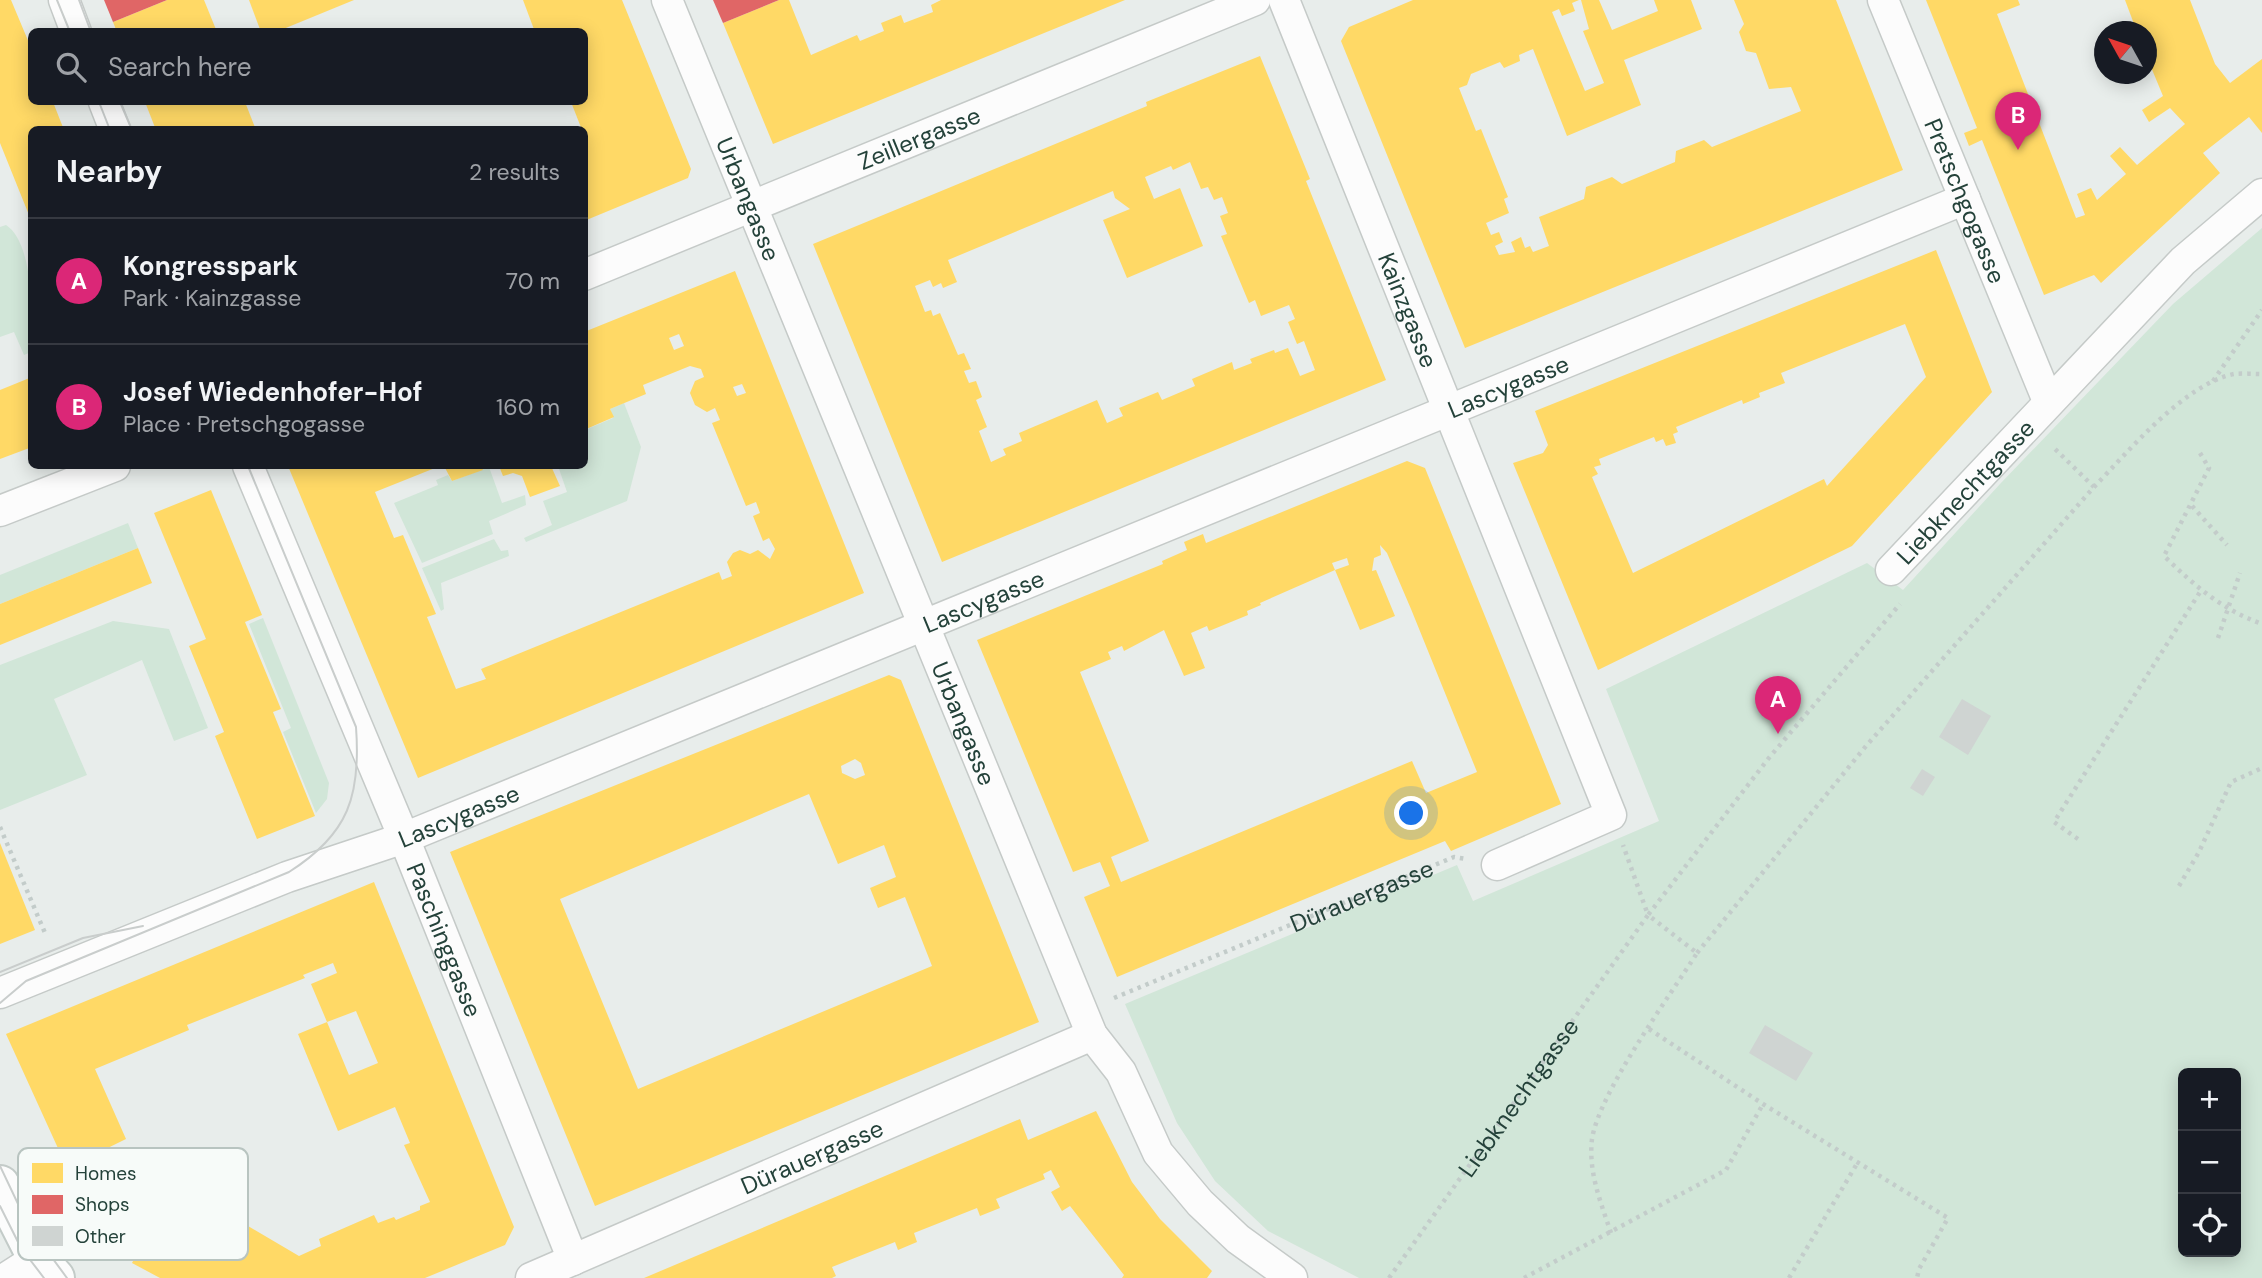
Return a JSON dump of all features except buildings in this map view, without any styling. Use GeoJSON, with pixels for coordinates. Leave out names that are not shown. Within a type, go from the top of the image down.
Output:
{"type":"FeatureCollection","features":[{"type":"Feature","properties":{"kind":"main road"},"geometry":{"type":"LineString","coordinates":[[0,1185],[18,1232]]}},
{"type":"Feature","properties":{"kind":"street"},"geometry":{"type":"LineString","coordinates":[[64,0],[74,28]]}},
{"type":"Feature","properties":{"kind":"street","name":"Urbangasse"},"geometry":{"type":"LineString","coordinates":[[667,0],[750,208],[1092,1035],[1121,1072],[1158,1153],[1200,1203],[1238,1239],[1293,1278]]}},
{"type":"Feature","properties":{"kind":"street","name":"Zeillergasse"},"geometry":{"type":"LineString","coordinates":[[588,273],[1255,0]]}},
{"type":"Feature","properties":{"kind":"street","name":"Kainzgasse"},"geometry":{"type":"LineString","coordinates":[[1284,0],[1611,815]]}},
{"type":"Feature","properties":{"kind":"street","name":"Pretschgogasse"},"geometry":{"type":"LineString","coordinates":[[1883,0],[2048,401]]}},
{"type":"Feature","properties":{"kind":"street"},"geometry":{"type":"LineString","coordinates":[[105,105],[113,126]]}},
{"type":"Feature","properties":{"kind":"street","name":"Liebknechtgasse"},"geometry":{"type":"LineString","coordinates":[[1891,570],[2183,261],[2262,194]]}},
{"type":"Feature","properties":{"kind":"street","name":"Lascygasse"},"geometry":{"type":"LineString","coordinates":[[0,993],[287,877],[404,838],[1965,199]]}},
{"type":"Feature","properties":{"kind":"street"},"geometry":{"type":"LineString","coordinates":[[0,511],[106,469]]}},
{"type":"Feature","properties":{"kind":"street","name":"Paschinggasse"},"geometry":{"type":"LineString","coordinates":[[249,469],[404,838],[573,1260]]}},
{"type":"Feature","properties":{"kind":"street"},"geometry":{"type":"LineString","coordinates":[[1497,865],[1611,815]]}},
{"type":"Feature","properties":{"kind":"street","name":"Dürauergasse"},"geometry":{"type":"LineString","coordinates":[[531,1278],[1092,1035]]}},
{"type":"Feature","properties":{"kind":"path"},"geometry":{"type":"LineString","coordinates":[[2213,382],[2262,310]]}},
{"type":"Feature","properties":{"kind":"path"},"geometry":{"type":"LineString","coordinates":[[1611,1233],[1595,1186],[1592,1140],[1612,1090],[1697,953],[1866,746],[2094,487],[2159,422],[2213,382],[2235,374],[2262,374]]}},
{"type":"Feature","properties":{"kind":"path"},"geometry":{"type":"LineString","coordinates":[[2048,401],[2049,442],[2094,487]]}},
{"type":"Feature","properties":{"kind":"path"},"geometry":{"type":"LineString","coordinates":[[2200,453],[2209,468],[2165,556],[2200,592],[2228,610],[2262,624]]}},
{"type":"Feature","properties":{"kind":"path"},"geometry":{"type":"LineString","coordinates":[[2192,506],[2227,545]]}},
{"type":"Feature","properties":{"kind":"path","name":"Liebknechtgasse"},"geometry":{"type":"LineString","coordinates":[[1389,1278],[1648,915],[1768,759],[1905,599],[1891,570]]}},
{"type":"Feature","properties":{"kind":"path"},"geometry":{"type":"LineString","coordinates":[[2218,638],[2240,573]]}},
{"type":"Feature","properties":{"kind":"path"},"geometry":{"type":"LineString","coordinates":[[2078,839],[2054,822],[2200,592]]}},
{"type":"Feature","properties":{"kind":"path"},"geometry":{"type":"LineString","coordinates":[[2179,886],[2199,852],[2231,782],[2262,768]]}},
{"type":"Feature","properties":{"kind":"path"},"geometry":{"type":"LineString","coordinates":[[1611,815],[1648,915],[1697,953]]}},
{"type":"Feature","properties":{"kind":"path"},"geometry":{"type":"LineString","coordinates":[[0,827],[45,933]]}},
{"type":"Feature","properties":{"kind":"path","name":"Dürauergasse"},"geometry":{"type":"LineString","coordinates":[[1114,998],[1454,857],[1497,865]]}},
{"type":"Feature","properties":{"kind":"path"},"geometry":{"type":"LineString","coordinates":[[1649,1029],[1763,1104],[1948,1218],[1919,1269],[1917,1278]]}},
{"type":"Feature","properties":{"kind":"path"},"geometry":{"type":"LineString","coordinates":[[1524,1278],[1726,1170],[1763,1104]]}},
{"type":"Feature","properties":{"kind":"path"},"geometry":{"type":"LineString","coordinates":[[1789,1278],[1858,1162]]}},
{"type":"Feature","properties":{"kind":"green space"},"geometry":{"type":"Polygon","coordinates":[[[6,225],[15,235],[27,265],[28,353],[24,355],[14,332],[0,337],[0,227],[6,225]]]}},
{"type":"Feature","properties":{"kind":"green space"},"geometry":{"type":"Polygon","coordinates":[[[2262,228],[2262,1278],[1359,1278],[1268,1231],[1215,1181],[1177,1123],[1125,1004],[1457,865],[1473,901],[1659,821],[1606,689],[1867,563],[1903,590],[2000,484],[2173,304],[2262,228]]]}},
{"type":"Feature","properties":{"kind":"green space"},"geometry":{"type":"Polygon","coordinates":[[[624,403],[641,447],[627,501],[526,542],[524,538],[552,525],[543,501],[567,492],[559,469],[588,469],[588,429],[613,418],[610,409],[624,403]]]}},
{"type":"Feature","properties":{"kind":"green space"},"geometry":{"type":"Polygon","coordinates":[[[490,469],[502,503],[525,495],[526,505],[489,521],[493,534],[422,563],[394,503],[438,485],[436,480],[448,475],[452,481],[490,469]]]}},
{"type":"Feature","properties":{"kind":"green space"},"geometry":{"type":"Polygon","coordinates":[[[128,523],[138,548],[0,604],[0,575],[128,523]]]}},
{"type":"Feature","properties":{"kind":"green space"},"geometry":{"type":"Polygon","coordinates":[[[494,539],[501,551],[508,550],[509,556],[441,583],[444,609],[441,611],[422,568],[494,539]]]}},
{"type":"Feature","properties":{"kind":"green space"},"geometry":{"type":"Polygon","coordinates":[[[263,618],[329,783],[327,799],[316,813],[283,732],[291,728],[249,624],[263,618]]]}},
{"type":"Feature","properties":{"kind":"green space"},"geometry":{"type":"Polygon","coordinates":[[[113,621],[169,629],[208,728],[174,741],[142,660],[54,699],[87,775],[0,810],[0,665],[113,621]]]}},
{"type":"Feature","properties":{"kind":"tram line"},"geometry":{"type":"LineString","coordinates":[[57,0],[68,28]]}},
{"type":"Feature","properties":{"kind":"tram line"},"geometry":{"type":"LineString","coordinates":[[79,0],[90,28]]}},
{"type":"Feature","properties":{"kind":"tram line"},"geometry":{"type":"LineString","coordinates":[[100,105],[108,126]]}},
{"type":"Feature","properties":{"kind":"tram line"},"geometry":{"type":"LineString","coordinates":[[121,105],[130,126]]}},
{"type":"Feature","properties":{"kind":"tram line"},"geometry":{"type":"LineString","coordinates":[[0,1003],[26,981],[289,872],[325,843],[347,811],[356,773],[356,727],[249,469]]}},
{"type":"Feature","properties":{"kind":"tram line"},"geometry":{"type":"LineString","coordinates":[[0,972],[83,938],[143,926]]}},
{"type":"Feature","properties":{"kind":"tram line"},"geometry":{"type":"LineString","coordinates":[[0,1166],[18,1204]]}},
{"type":"Feature","properties":{"kind":"tram line"},"geometry":{"type":"LineString","coordinates":[[0,1206],[18,1242]]}},
{"type":"Feature","properties":{"kind":"tram line"},"geometry":{"type":"LineString","coordinates":[[30,1260],[44,1278]]}},
{"type":"Feature","properties":{"kind":"tram line"},"geometry":{"type":"LineString","coordinates":[[54,1260],[67,1278]]}},
{"type":"Feature","properties":{"kind":"place","name":"Josef Wiedenhofer-Hof"},"geometry":{"type":"Point","coordinates":[2018,150]}},
{"type":"Feature","properties":{"kind":"place","name":"Kongresspark"},"geometry":{"type":"Point","coordinates":[1778,734]}}]}
